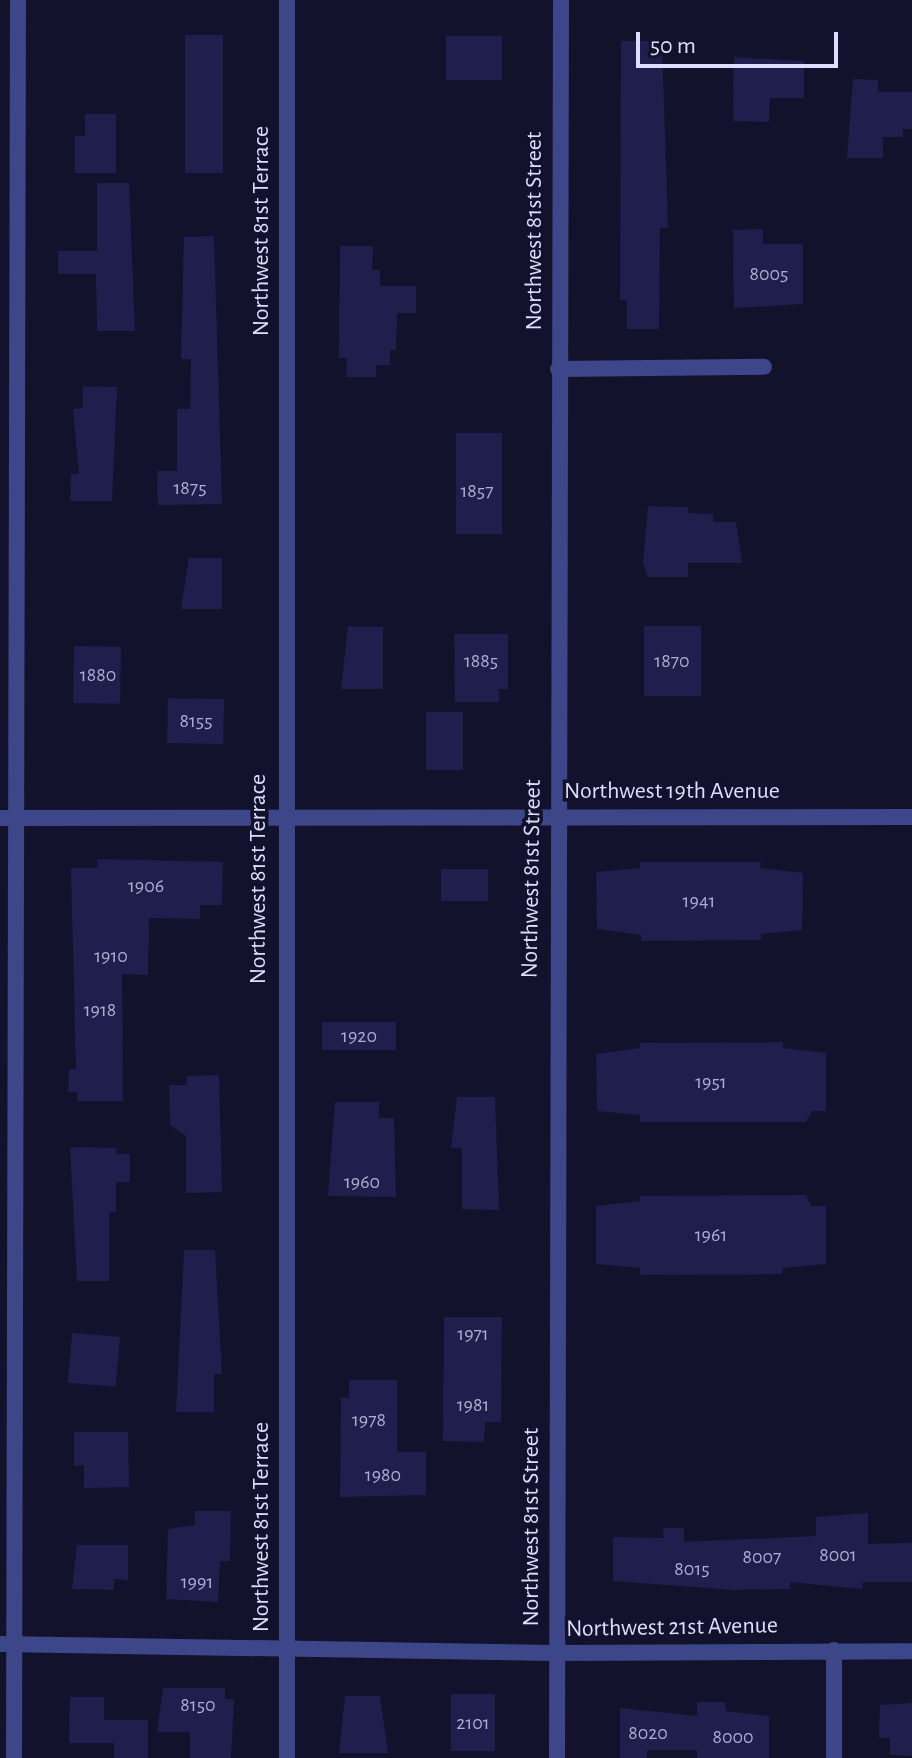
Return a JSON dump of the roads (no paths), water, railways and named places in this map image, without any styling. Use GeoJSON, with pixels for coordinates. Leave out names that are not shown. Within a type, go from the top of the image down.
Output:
{"type":"FeatureCollection","features":[{"type":"Feature","properties":{"kind":"street"},"geometry":{"type":"LineString","coordinates":[[14,1758],[7,1644],[7,818],[18,0]]}},
{"type":"Feature","properties":{"kind":"street","name":"Northwest 81st Terrace"},"geometry":{"type":"LineString","coordinates":[[287,0],[283,816],[287,1758]]}},
{"type":"Feature","properties":{"kind":"street","name":"Northwest 81st Street"},"geometry":{"type":"LineString","coordinates":[[557,1758],[561,0]]}},
{"type":"Feature","properties":{"kind":"street"},"geometry":{"type":"LineString","coordinates":[[558,369],[764,367]]}},
{"type":"Feature","properties":{"kind":"street","name":"Northwest 19th Avenue"},"geometry":{"type":"LineString","coordinates":[[7,818],[912,817]]}},
{"type":"Feature","properties":{"kind":"street","name":"Northwest 21st Avenue"},"geometry":{"type":"LineString","coordinates":[[7,1644],[287,1646],[556,1653],[912,1651]]}},
{"type":"Feature","properties":{"kind":"street"},"geometry":{"type":"LineString","coordinates":[[834,1650],[834,1758]]}}]}
